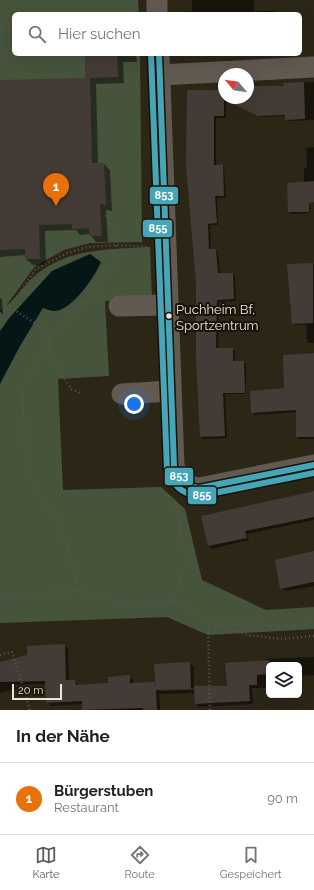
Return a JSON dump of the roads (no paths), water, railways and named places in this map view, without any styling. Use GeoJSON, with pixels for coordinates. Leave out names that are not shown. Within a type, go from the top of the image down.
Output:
{"type":"FeatureCollection","features":[{"type":"Feature","properties":{"kind":"street"},"geometry":{"type":"LineString","coordinates":[[157,0],[158,12]]}},
{"type":"Feature","properties":{"kind":"street"},"geometry":{"type":"LineString","coordinates":[[159,56],[170,391],[174,466],[183,483],[190,488],[199,488],[314,465]]}},
{"type":"Feature","properties":{"kind":"street"},"geometry":{"type":"LineString","coordinates":[[160,75],[314,67]]}},
{"type":"Feature","properties":{"kind":"street"},"geometry":{"type":"LineString","coordinates":[[119,306],[168,305]]}},
{"type":"Feature","properties":{"kind":"street"},"geometry":{"type":"LineString","coordinates":[[122,394],[170,391]]}},
{"type":"Feature","properties":{"kind":"place","name":"Bürgerstuben"},"geometry":{"type":"Point","coordinates":[56,206]}},
{"type":"Feature","properties":{"kind":"place","name":"Puchheim Bf, Sportzentrum"},"geometry":{"type":"Point","coordinates":[169,316]}}]}
